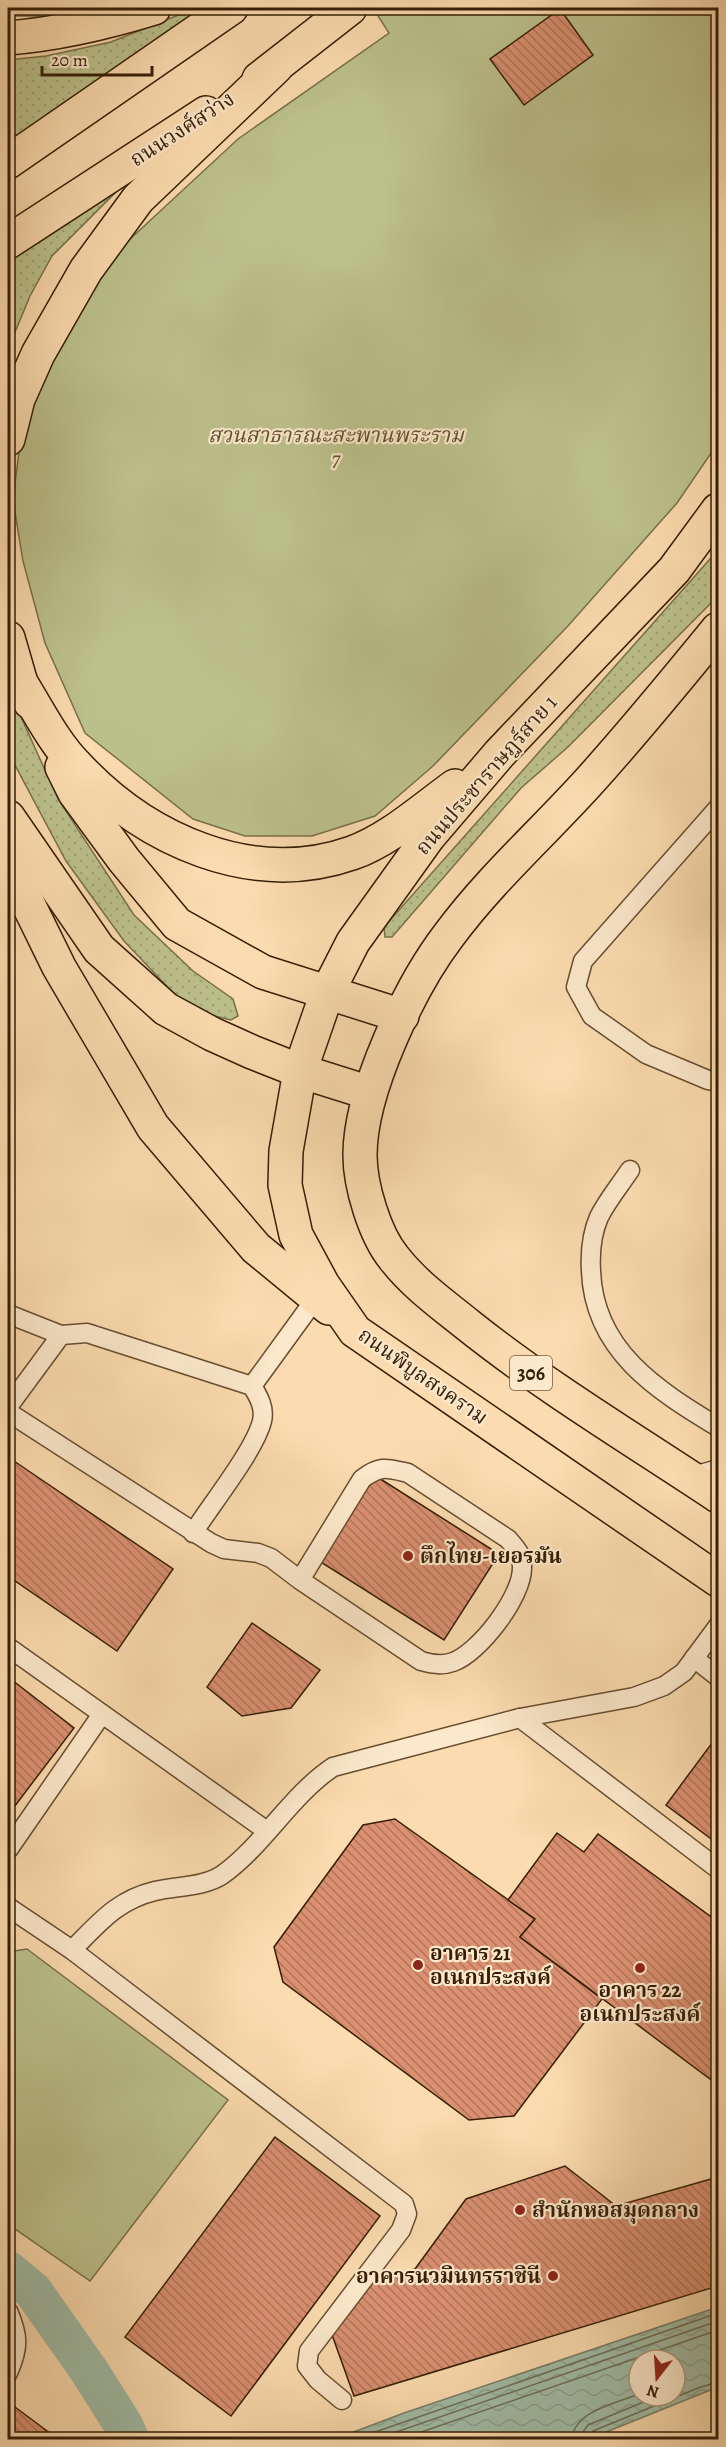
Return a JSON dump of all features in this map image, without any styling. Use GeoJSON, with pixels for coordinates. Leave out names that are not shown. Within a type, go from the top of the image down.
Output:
{"type":"FeatureCollection","features":[{"type":"Feature","properties":{"kind":"main road"},"geometry":{"type":"LineString","coordinates":[[8,38],[90,27],[154,8]]}},
{"type":"Feature","properties":{"kind":"main road"},"geometry":{"type":"LineString","coordinates":[[8,162],[231,8]]}},
{"type":"Feature","properties":{"kind":"main road","name":"ถนนวงศ์สว่าง"},"geometry":{"type":"LineString","coordinates":[[8,242],[276,68],[350,8]]}},
{"type":"Feature","properties":{"kind":"main road"},"geometry":{"type":"LineString","coordinates":[[8,439],[18,399],[38,354],[99,252],[138,199],[276,68]]}},
{"type":"Feature","properties":{"kind":"main road","name":"ถนนประชาราษฎร์สาย 1"},"geometry":{"type":"LineString","coordinates":[[300,1071],[327,993],[353,942],[429,836],[500,753],[674,570],[718,510]]}},
{"type":"Feature","properties":{"kind":"main road"},"geometry":{"type":"LineString","coordinates":[[8,817],[99,949],[166,1009],[212,1034],[300,1071],[370,1093],[402,1016],[447,938],[492,882],[593,777],[718,629]]}},
{"type":"Feature","properties":{"kind":"main road"},"geometry":{"type":"LineString","coordinates":[[8,638],[21,683],[75,793],[124,860],[177,924],[263,972],[402,1016]]}},
{"type":"Feature","properties":{"kind":"main road"},"geometry":{"type":"LineString","coordinates":[[21,683],[75,765],[103,792],[138,818],[186,845],[219,856],[262,865],[310,864],[353,852],[399,827],[500,753]]}},
{"type":"Feature","properties":{"kind":"main road"},"geometry":{"type":"LineString","coordinates":[[8,863],[59,967],[153,1127],[256,1248],[355,1331]]}},
{"type":"Feature","properties":{"kind":"main road","name":"ถนนพิบูลสงคราม"},"geometry":{"type":"LineString","coordinates":[[300,1071],[286,1151],[285,1185],[296,1235],[323,1285],[355,1331],[718,1580]]}},
{"type":"Feature","properties":{"kind":"main road","name":"306"},"geometry":{"type":"LineString","coordinates":[[370,1093],[360,1155],[372,1219],[393,1257],[423,1289],[511,1359],[704,1473],[718,1496]]}},
{"type":"Feature","properties":{"kind":"lane"},"geometry":{"type":"LineString","coordinates":[[718,808],[583,962],[576,987],[592,1016],[646,1054],[718,1082]]}},
{"type":"Feature","properties":{"kind":"lane"},"geometry":{"type":"LineString","coordinates":[[630,1170],[599,1218],[590,1254],[592,1289],[604,1326],[620,1354],[668,1397],[718,1428]]}},
{"type":"Feature","properties":{"kind":"lane"},"geometry":{"type":"LineString","coordinates":[[252,1386],[316,1298]]}},
{"type":"Feature","properties":{"kind":"lane"},"geometry":{"type":"LineString","coordinates":[[8,1314],[61,1335],[87,1333],[252,1386],[261,1401],[262,1420],[250,1446],[193,1533]]}},
{"type":"Feature","properties":{"kind":"lane"},"geometry":{"type":"LineString","coordinates":[[8,1407],[61,1335]]}},
{"type":"Feature","properties":{"kind":"lane"},"geometry":{"type":"LineString","coordinates":[[8,1412],[193,1533],[224,1549],[258,1553],[272,1558],[300,1580],[421,1661],[437,1665],[453,1663],[476,1649],[502,1615],[518,1586],[522,1568],[519,1551],[508,1539],[408,1473],[389,1468],[374,1470],[362,1479],[300,1580]]}},
{"type":"Feature","properties":{"kind":"lane"},"geometry":{"type":"LineString","coordinates":[[72,1950],[119,1904],[153,1891],[219,1876],[243,1857],[316,1778],[333,1767],[520,1718],[634,1697],[664,1686],[684,1672],[718,1626]]}},
{"type":"Feature","properties":{"kind":"lane"},"geometry":{"type":"LineString","coordinates":[[8,1647],[267,1831]]}},
{"type":"Feature","properties":{"kind":"lane"},"geometry":{"type":"LineString","coordinates":[[694,1658],[718,1677]]}},
{"type":"Feature","properties":{"kind":"lane"},"geometry":{"type":"LineString","coordinates":[[8,1850],[102,1714]]}},
{"type":"Feature","properties":{"kind":"lane"},"geometry":{"type":"LineString","coordinates":[[520,1718],[718,1869]]}},
{"type":"Feature","properties":{"kind":"lane"},"geometry":{"type":"LineString","coordinates":[[8,1907],[72,1950],[404,2204],[407,2214],[401,2230],[309,2351],[307,2366],[318,2380],[342,2400]]}},
{"type":"Feature","properties":{"kind":"lane"},"geometry":{"type":"LineString","coordinates":[[8,2311],[16,2330],[16,2354],[8,2373]]}},
{"type":"Feature","properties":{"kind":"green space"},"geometry":{"type":"Polygon","coordinates":[[[8,8],[70,8],[38,16],[8,16],[8,8]]]}},
{"type":"Feature","properties":{"kind":"green space"},"geometry":{"type":"Polygon","coordinates":[[[201,8],[107,80],[8,145],[8,60],[46,56],[111,42],[201,8]]]}},
{"type":"Feature","properties":{"kind":"green space","name":"สวนสาธารณะสะพานพระราม 7"},"geometry":{"type":"Polygon","coordinates":[[[373,8],[718,8],[718,443],[677,503],[567,627],[433,766],[375,816],[312,836],[245,836],[193,819],[85,733],[45,643],[23,561],[13,500],[22,427],[58,342],[114,254],[238,139],[389,33],[373,8]]]}},
{"type":"Feature","properties":{"kind":"green space"},"geometry":{"type":"Polygon","coordinates":[[[146,162],[52,256],[30,296],[8,349],[8,255],[146,162]]]}},
{"type":"Feature","properties":{"kind":"green space"},"geometry":{"type":"Polygon","coordinates":[[[718,550],[718,596],[568,747],[521,788],[392,937],[385,937],[384,927],[718,550]]]}},
{"type":"Feature","properties":{"kind":"green space"},"geometry":{"type":"Polygon","coordinates":[[[8,688],[58,799],[134,915],[193,971],[233,999],[238,1016],[231,1020],[207,1014],[178,998],[124,941],[66,861],[8,752],[8,688]]]}},
{"type":"Feature","properties":{"kind":"green space"},"geometry":{"type":"Polygon","coordinates":[[[27,1949],[228,2100],[90,2281],[8,2224],[8,1952],[27,1949]]]}},
{"type":"Feature","properties":{"kind":"water"},"geometry":{"type":"Polygon","coordinates":[[[718,2307],[718,2387],[687,2399],[687,2348],[627,2348],[627,2408],[666,2408],[589,2439],[335,2439],[404,2413],[718,2307]]]}},
{"type":"Feature","properties":{"kind":"building"},"geometry":{"type":"Polygon","coordinates":[[[560,9],[593,55],[524,105],[490,59],[560,9]]]}},
{"type":"Feature","properties":{"kind":"building"},"geometry":{"type":"Polygon","coordinates":[[[11,1459],[173,1569],[117,1651],[8,1576],[8,1464],[11,1459]]]}},
{"type":"Feature","properties":{"kind":"building","name":"ตึกไทย-เยอรมัน"},"geometry":{"type":"Polygon","coordinates":[[[371,1473],[499,1554],[444,1640],[316,1559],[371,1473]]]}},
{"type":"Feature","properties":{"kind":"building"},"geometry":{"type":"Polygon","coordinates":[[[252,1623],[320,1670],[291,1708],[242,1716],[207,1687],[252,1623]]]}},
{"type":"Feature","properties":{"kind":"building"},"geometry":{"type":"Polygon","coordinates":[[[8,1677],[74,1728],[8,1815],[8,1677]]]}},
{"type":"Feature","properties":{"kind":"building"},"geometry":{"type":"Polygon","coordinates":[[[718,1735],[718,1844],[666,1805],[718,1735]]]}},
{"type":"Feature","properties":{"kind":"building","name":"อาคาร 21 อเนกประสงค์"},"geometry":{"type":"Polygon","coordinates":[[[395,1819],[535,1919],[520,1937],[602,1999],[514,2116],[469,2120],[283,1982],[274,1947],[363,1825],[395,1819]]]}},
{"type":"Feature","properties":{"kind":"building","name":"อาคาร 22 อเนกประสงค์"},"geometry":{"type":"Polygon","coordinates":[[[557,1833],[584,1852],[598,1834],[718,1922],[718,2085],[520,1937],[535,1919],[508,1900],[557,1833]]]}},
{"type":"Feature","properties":{"kind":"building"},"geometry":{"type":"Polygon","coordinates":[[[275,2137],[380,2216],[231,2416],[125,2337],[275,2137]]]}},
{"type":"Feature","properties":{"kind":"building","name":"อาคารนวมินทรราชินี"},"geometry":{"type":"Polygon","coordinates":[[[565,2166],[616,2206],[718,2177],[718,2286],[354,2396],[331,2332],[361,2284],[415,2269],[466,2199],[565,2166]]]}},
{"type":"Feature","properties":{"kind":"building"},"geometry":{"type":"Polygon","coordinates":[[[15,2407],[59,2440],[8,2440],[8,2417],[15,2407]]]}},
{"type":"Feature","properties":{"kind":"waterway"},"geometry":{"type":"LineString","coordinates":[[8,2270],[33,2291],[90,2372],[124,2426],[130,2440]]}},
{"type":"Feature","properties":{"kind":"place","name":"ตึกไทย-เยอรมัน"},"geometry":{"type":"Point","coordinates":[408,1556]}},
{"type":"Feature","properties":{"kind":"place","name":"อาคาร 21 อเนกประสงค์"},"geometry":{"type":"Point","coordinates":[418,1965]}},
{"type":"Feature","properties":{"kind":"place","name":"อาคาร 22 อเนกประสงค์"},"geometry":{"type":"Point","coordinates":[640,1968]}},
{"type":"Feature","properties":{"kind":"place","name":"สำนักหอสมุดกลาง"},"geometry":{"type":"Point","coordinates":[520,2210]}},
{"type":"Feature","properties":{"kind":"place","name":"อาคารนวมินทรราชินี"},"geometry":{"type":"Point","coordinates":[553,2276]}}]}
